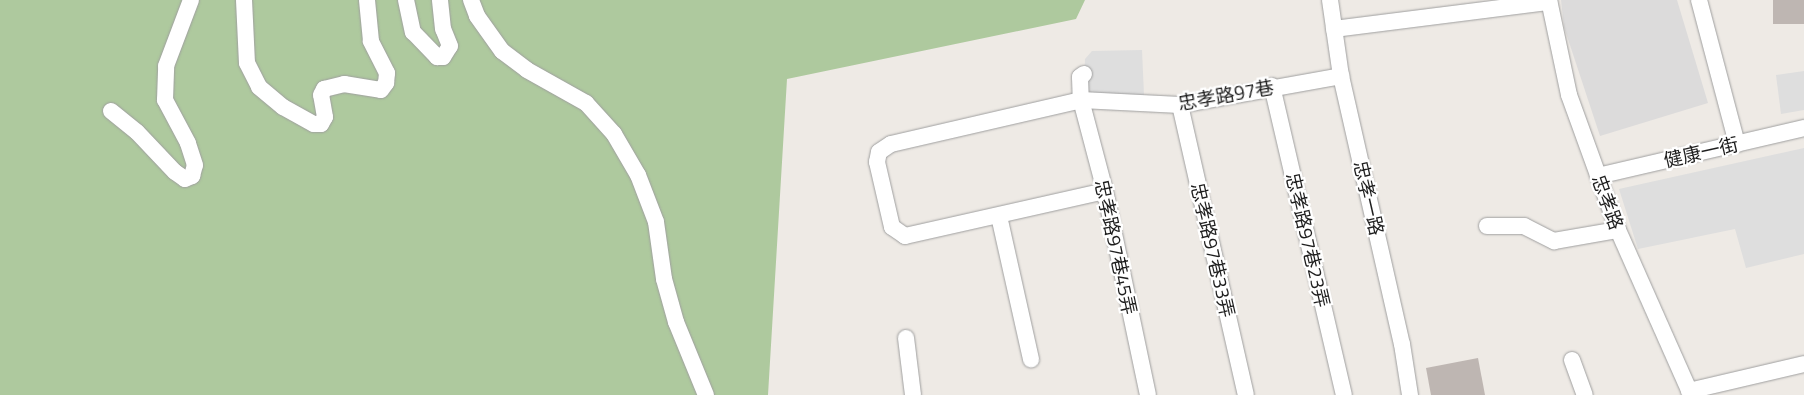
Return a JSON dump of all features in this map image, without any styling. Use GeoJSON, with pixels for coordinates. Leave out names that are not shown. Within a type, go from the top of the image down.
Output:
{"type":"FeatureCollection","features":[{"type":"Feature","properties":{"kind":"street"},"geometry":{"type":"LineString","coordinates":[[111,111],[137,132],[175,172],[185,179],[192,176],[195,165],[188,143],[165,100],[166,66],[191,0]]}},
{"type":"Feature","properties":{"kind":"street"},"geometry":{"type":"LineString","coordinates":[[244,0],[247,63],[259,87],[283,107],[314,124],[321,124],[325,117],[320,95],[324,89],[344,84],[381,90],[386,83],[387,73],[376,57],[371,41],[367,0]]}},
{"type":"Feature","properties":{"kind":"street"},"geometry":{"type":"LineString","coordinates":[[406,0],[413,32],[432,53],[443,57],[450,46],[443,29],[440,0]]}},
{"type":"Feature","properties":{"kind":"street"},"geometry":{"type":"LineString","coordinates":[[471,0],[477,16],[502,51],[527,70],[586,104],[614,134],[638,175],[656,222],[664,279],[673,313],[706,395]]}},
{"type":"Feature","properties":{"kind":"street","name":"忠孝一路"},"geometry":{"type":"LineString","coordinates":[[1330,0],[1341,76],[1402,344],[1410,395]]}},
{"type":"Feature","properties":{"kind":"street"},"geometry":{"type":"LineString","coordinates":[[1698,0],[1738,144]]}},
{"type":"Feature","properties":{"kind":"street"},"geometry":{"type":"LineString","coordinates":[[1334,30],[1549,1]]}},
{"type":"Feature","properties":{"kind":"street","name":"忠孝路"},"geometry":{"type":"LineString","coordinates":[[1549,1],[1569,95],[1598,176],[1618,230],[1690,393]]}},
{"type":"Feature","properties":{"kind":"street","name":"忠孝路97巷45弄"},"geometry":{"type":"LineString","coordinates":[[1084,74],[1080,77],[1081,100],[1105,191],[1148,395]]}},
{"type":"Feature","properties":{"kind":"street","name":"忠孝路97巷"},"geometry":{"type":"LineString","coordinates":[[999,216],[905,236],[892,227],[877,162],[879,152],[891,144],[1081,100],[1180,105],[1272,86],[1341,76]]}},
{"type":"Feature","properties":{"kind":"street","name":"忠孝路97巷23弄"},"geometry":{"type":"LineString","coordinates":[[1272,86],[1344,395]]}},
{"type":"Feature","properties":{"kind":"street","name":"忠孝路97巷33弄"},"geometry":{"type":"LineString","coordinates":[[1180,105],[1246,395]]}},
{"type":"Feature","properties":{"kind":"street","name":"健康一街"},"geometry":{"type":"LineString","coordinates":[[1598,176],[1804,128]]}},
{"type":"Feature","properties":{"kind":"street"},"geometry":{"type":"LineString","coordinates":[[1031,359],[999,216],[1105,191]]}},
{"type":"Feature","properties":{"kind":"street"},"geometry":{"type":"LineString","coordinates":[[1487,226],[1524,226],[1554,241],[1618,230]]}},
{"type":"Feature","properties":{"kind":"street"},"geometry":{"type":"LineString","coordinates":[[906,338],[913,395]]}},
{"type":"Feature","properties":{"kind":"street"},"geometry":{"type":"LineString","coordinates":[[1572,360],[1585,395]]}},
{"type":"Feature","properties":{"kind":"street"},"geometry":{"type":"LineString","coordinates":[[1690,393],[1804,364]]}},
{"type":"Feature","properties":{"kind":"shaded area"},"geometry":{"type":"Polygon","coordinates":[[[1561,0],[1677,0],[1708,103],[1600,136],[1564,27],[1561,0]]]}},
{"type":"Feature","properties":{"kind":"shaded area"},"geometry":{"type":"Polygon","coordinates":[[[1142,50],[1144,95],[1102,96],[1091,93],[1084,86],[1085,59],[1092,51],[1142,50]]]}},
{"type":"Feature","properties":{"kind":"shaded area"},"geometry":{"type":"Polygon","coordinates":[[[1804,71],[1804,110],[1781,114],[1776,75],[1804,71]]]}},
{"type":"Feature","properties":{"kind":"shaded area"},"geometry":{"type":"Polygon","coordinates":[[[1804,148],[1804,254],[1746,268],[1735,229],[1638,249],[1619,189],[1804,148]]]}},
{"type":"Feature","properties":{"kind":"green space"},"geometry":{"type":"Polygon","coordinates":[[[0,0],[1085,0],[1076,19],[787,79],[768,395],[0,395],[0,0]]]}},
{"type":"Feature","properties":{"kind":"building"},"geometry":{"type":"Polygon","coordinates":[[[1773,0],[1804,0],[1804,24],[1773,24],[1773,0]]]}},
{"type":"Feature","properties":{"kind":"building"},"geometry":{"type":"Polygon","coordinates":[[[1478,358],[1485,395],[1431,395],[1426,368],[1478,358]]]}}]}
